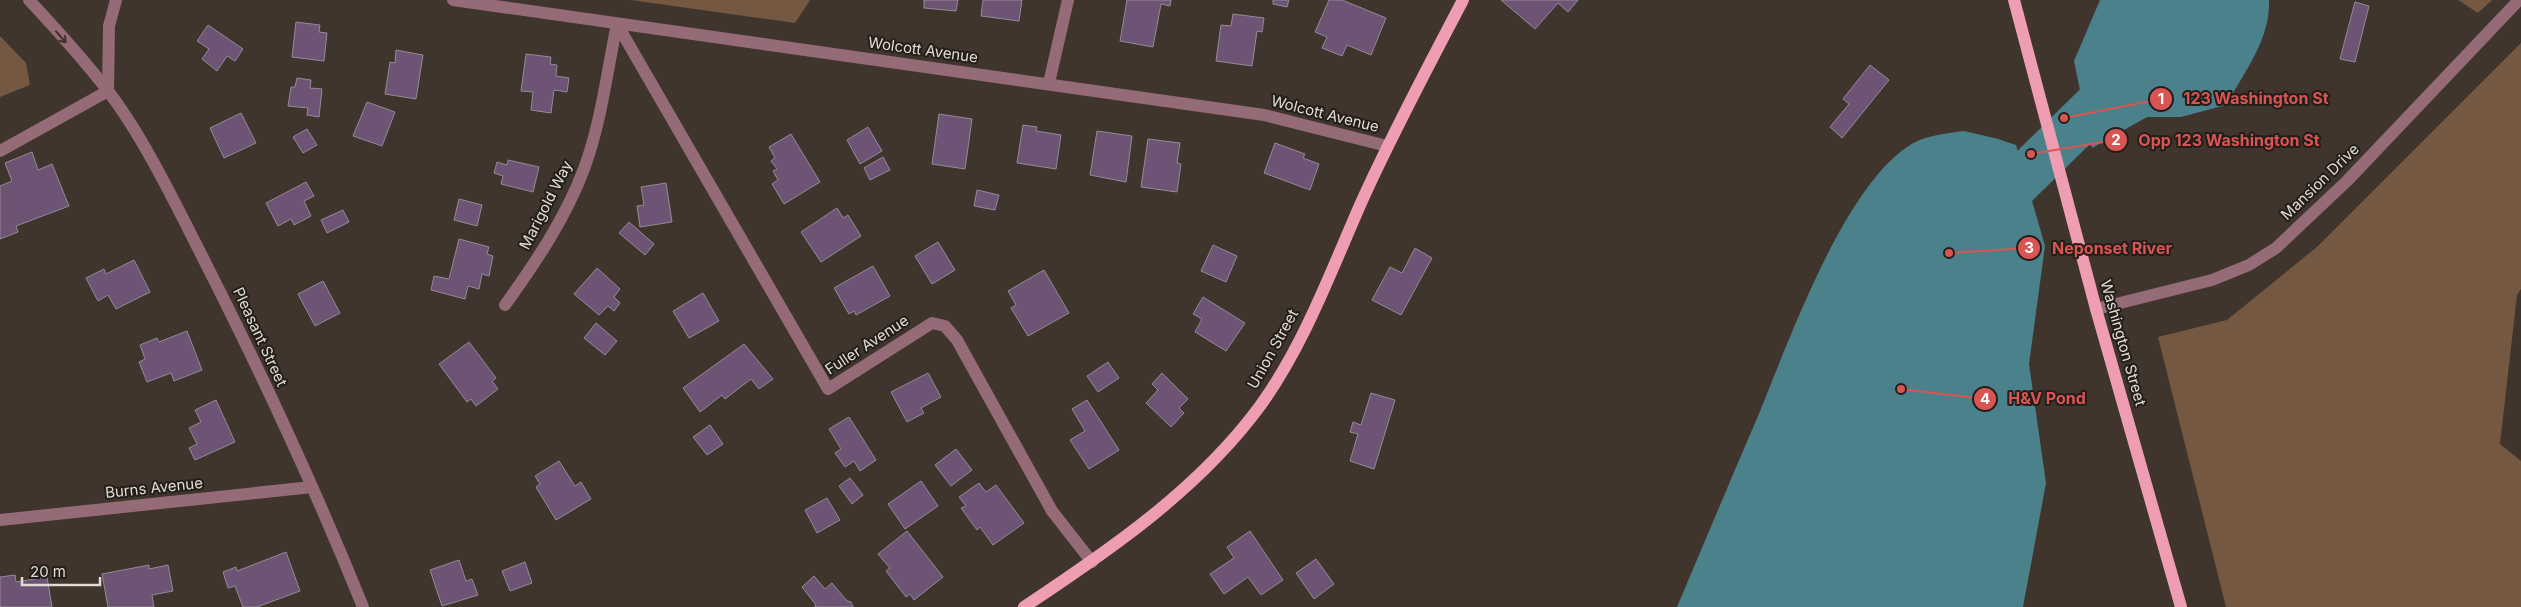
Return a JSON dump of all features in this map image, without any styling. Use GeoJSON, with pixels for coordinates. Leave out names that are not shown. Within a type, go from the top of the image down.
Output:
{"type":"FeatureCollection","features":[{"type":"Feature","properties":{"kind":"main road","name":"Union Street"},"geometry":{"type":"LineString","coordinates":[[1024,607],[1092,562],[1204,472],[1260,406],[1296,346],[1387,146],[1464,0]]}},
{"type":"Feature","properties":{"kind":"main road","name":"Washington Street"},"geometry":{"type":"LineString","coordinates":[[2014,0],[2085,270],[2181,607]]}},
{"type":"Feature","properties":{"kind":"street","name":"Pleasant Street"},"geometry":{"type":"LineString","coordinates":[[29,0],[108,91],[126,117],[182,217],[233,317],[312,488],[363,607]]}},
{"type":"Feature","properties":{"kind":"street"},"geometry":{"type":"LineString","coordinates":[[0,151],[108,91],[109,26],[116,0]]}},
{"type":"Feature","properties":{"kind":"street","name":"Wolcott Avenue"},"geometry":{"type":"LineString","coordinates":[[453,0],[1264,115],[1387,146]]}},
{"type":"Feature","properties":{"kind":"street"},"geometry":{"type":"LineString","coordinates":[[1049,83],[1068,0]]}},
{"type":"Feature","properties":{"kind":"street","name":"Mansion Drive"},"geometry":{"type":"LineString","coordinates":[[2096,309],[2212,280],[2249,265],[2276,248],[2347,181],[2519,0]]}},
{"type":"Feature","properties":{"kind":"street","name":"Marigold Way"},"geometry":{"type":"LineString","coordinates":[[505,304],[547,246],[584,169],[601,105],[616,24]]}},
{"type":"Feature","properties":{"kind":"street","name":"Fuller Avenue"},"geometry":{"type":"LineString","coordinates":[[616,24],[828,389],[932,323],[945,326],[957,340],[1052,511],[1092,562]]}},
{"type":"Feature","properties":{"kind":"street","name":"Burns Avenue"},"geometry":{"type":"LineString","coordinates":[[0,520],[312,488]]}},
{"type":"Feature","properties":{"kind":"shaded area"},"geometry":{"type":"Polygon","coordinates":[[[631,0],[810,0],[795,23],[631,0]]]}},
{"type":"Feature","properties":{"kind":"shaded area"},"geometry":{"type":"Polygon","coordinates":[[[2458,0],[2492,0],[2478,13],[2458,0]]]}},
{"type":"Feature","properties":{"kind":"shaded area"},"geometry":{"type":"Polygon","coordinates":[[[0,36],[26,63],[30,85],[0,97],[0,36]]]}},
{"type":"Feature","properties":{"kind":"shaded area"},"geometry":{"type":"Polygon","coordinates":[[[2521,43],[2521,289],[2517,295],[2500,444],[2521,461],[2521,607],[2226,607],[2158,337],[2227,320],[2318,246],[2521,43]]]}},
{"type":"Feature","properties":{"kind":"water"},"geometry":{"type":"Polygon","coordinates":[[[2100,0],[2269,0],[2266,28],[2261,41],[2248,68],[2226,105],[2181,117],[2147,117],[2092,148],[2074,61],[2100,0]]]}},
{"type":"Feature","properties":{"kind":"water"},"geometry":{"type":"Polygon","coordinates":[[[1964,131],[2016,145],[2045,246],[2029,364],[2046,483],[2023,607],[1677,607],[1801,310],[1839,232],[1861,197],[1883,168],[1907,147],[1927,137],[1964,131]]]}},
{"type":"Feature","properties":{"kind":"building"},"geometry":{"type":"Polygon","coordinates":[[[924,0],[958,0],[956,11],[924,8],[924,0]]]}},
{"type":"Feature","properties":{"kind":"building"},"geometry":{"type":"Polygon","coordinates":[[[983,0],[1022,0],[1019,21],[981,16],[983,0]]]}},
{"type":"Feature","properties":{"kind":"building"},"geometry":{"type":"Polygon","coordinates":[[[1127,0],[1171,0],[1170,6],[1161,4],[1153,47],[1120,41],[1127,0]]]}},
{"type":"Feature","properties":{"kind":"building"},"geometry":{"type":"Polygon","coordinates":[[[1273,0],[1289,0],[1287,7],[1273,4],[1273,0]]]}},
{"type":"Feature","properties":{"kind":"building"},"geometry":{"type":"Polygon","coordinates":[[[1329,0],[1342,0],[1386,18],[1371,55],[1347,45],[1342,56],[1322,48],[1327,37],[1315,32],[1329,0]]]}},
{"type":"Feature","properties":{"kind":"building"},"geometry":{"type":"Polygon","coordinates":[[[1501,0],[1578,0],[1568,12],[1558,3],[1535,29],[1501,0]]]}},
{"type":"Feature","properties":{"kind":"building"},"geometry":{"type":"Polygon","coordinates":[[[2355,2],[2369,6],[2355,62],[2340,59],[2355,2]]]}},
{"type":"Feature","properties":{"kind":"building"},"geometry":{"type":"Polygon","coordinates":[[[1233,14],[1264,18],[1262,32],[1257,31],[1252,66],[1216,61],[1221,25],[1231,26],[1233,14]]]}},
{"type":"Feature","properties":{"kind":"building"},"geometry":{"type":"Polygon","coordinates":[[[296,22],[320,25],[319,32],[327,33],[324,61],[292,57],[296,22]]]}},
{"type":"Feature","properties":{"kind":"building"},"geometry":{"type":"Polygon","coordinates":[[[208,25],[243,49],[235,61],[227,56],[217,71],[202,59],[209,49],[197,41],[208,25]]]}},
{"type":"Feature","properties":{"kind":"building"},"geometry":{"type":"Polygon","coordinates":[[[396,50],[423,55],[416,99],[385,94],[390,62],[395,63],[396,50]]]}},
{"type":"Feature","properties":{"kind":"building"},"geometry":{"type":"Polygon","coordinates":[[[526,54],[551,57],[550,64],[557,65],[556,76],[569,78],[567,92],[554,90],[551,113],[531,110],[533,92],[521,91],[526,54]]]}},
{"type":"Feature","properties":{"kind":"building"},"geometry":{"type":"Polygon","coordinates":[[[1870,65],[1889,80],[1842,138],[1830,127],[1849,104],[1843,99],[1870,65]]]}},
{"type":"Feature","properties":{"kind":"building"},"geometry":{"type":"Polygon","coordinates":[[[297,78],[311,80],[310,88],[322,89],[319,117],[307,115],[308,108],[288,106],[291,87],[295,87],[297,78]]]}},
{"type":"Feature","properties":{"kind":"building"},"geometry":{"type":"Polygon","coordinates":[[[367,102],[395,112],[382,146],[353,136],[367,102]]]}},
{"type":"Feature","properties":{"kind":"building"},"geometry":{"type":"Polygon","coordinates":[[[241,113],[256,143],[224,158],[210,128],[241,113]]]}},
{"type":"Feature","properties":{"kind":"building"},"geometry":{"type":"Polygon","coordinates":[[[939,114],[972,119],[965,169],[932,164],[939,114]]]}},
{"type":"Feature","properties":{"kind":"building"},"geometry":{"type":"Polygon","coordinates":[[[1023,125],[1037,127],[1036,131],[1061,135],[1056,169],[1017,163],[1023,125]]]}},
{"type":"Feature","properties":{"kind":"building"},"geometry":{"type":"Polygon","coordinates":[[[868,127],[882,151],[860,164],[847,140],[868,127]]]}},
{"type":"Feature","properties":{"kind":"building"},"geometry":{"type":"Polygon","coordinates":[[[307,129],[317,145],[303,153],[293,137],[307,129]]]}},
{"type":"Feature","properties":{"kind":"building"},"geometry":{"type":"Polygon","coordinates":[[[1097,131],[1132,136],[1126,182],[1090,175],[1097,131]]]}},
{"type":"Feature","properties":{"kind":"building"},"geometry":{"type":"Polygon","coordinates":[[[791,134],[820,182],[784,204],[772,184],[778,180],[773,171],[777,169],[771,161],[775,158],[769,147],[791,134]]]}},
{"type":"Feature","properties":{"kind":"building"},"geometry":{"type":"Polygon","coordinates":[[[1148,139],[1180,143],[1177,163],[1181,164],[1177,192],[1141,187],[1148,139]]]}},
{"type":"Feature","properties":{"kind":"building"},"geometry":{"type":"Polygon","coordinates":[[[1275,143],[1305,154],[1303,158],[1319,164],[1310,190],[1264,173],[1275,143]]]}},
{"type":"Feature","properties":{"kind":"building"},"geometry":{"type":"Polygon","coordinates":[[[32,152],[38,170],[52,164],[69,206],[16,226],[18,232],[0,239],[0,186],[12,181],[5,163],[32,152]]]}},
{"type":"Feature","properties":{"kind":"building"},"geometry":{"type":"Polygon","coordinates":[[[883,157],[890,170],[870,180],[864,168],[883,157]]]}},
{"type":"Feature","properties":{"kind":"building"},"geometry":{"type":"Polygon","coordinates":[[[508,160],[539,167],[533,192],[501,184],[503,176],[494,173],[497,162],[507,165],[508,160]]]}},
{"type":"Feature","properties":{"kind":"building"},"geometry":{"type":"Polygon","coordinates":[[[306,182],[314,196],[304,201],[311,216],[294,225],[291,219],[278,226],[266,203],[306,182]]]}},
{"type":"Feature","properties":{"kind":"building"},"geometry":{"type":"Polygon","coordinates":[[[666,183],[672,222],[640,227],[637,206],[644,205],[641,187],[666,183]]]}},
{"type":"Feature","properties":{"kind":"building"},"geometry":{"type":"Polygon","coordinates":[[[977,190],[999,195],[995,210],[974,206],[977,190]]]}},
{"type":"Feature","properties":{"kind":"building"},"geometry":{"type":"Polygon","coordinates":[[[459,199],[482,205],[477,226],[454,220],[459,199]]]}},
{"type":"Feature","properties":{"kind":"building"},"geometry":{"type":"Polygon","coordinates":[[[837,208],[843,218],[848,215],[861,236],[821,262],[801,232],[837,208]]]}},
{"type":"Feature","properties":{"kind":"building"},"geometry":{"type":"Polygon","coordinates":[[[343,210],[349,222],[327,233],[321,220],[343,210]]]}},
{"type":"Feature","properties":{"kind":"building"},"geometry":{"type":"Polygon","coordinates":[[[629,222],[654,244],[645,255],[619,233],[629,222]]]}},
{"type":"Feature","properties":{"kind":"building"},"geometry":{"type":"Polygon","coordinates":[[[459,239],[489,247],[487,254],[493,256],[489,276],[482,274],[479,289],[468,286],[465,299],[431,290],[434,276],[449,279],[459,239]]]}},
{"type":"Feature","properties":{"kind":"building"},"geometry":{"type":"Polygon","coordinates":[[[938,242],[955,270],[932,284],[915,256],[938,242]]]}},
{"type":"Feature","properties":{"kind":"building"},"geometry":{"type":"Polygon","coordinates":[[[1213,245],[1237,256],[1226,282],[1201,271],[1213,245]]]}},
{"type":"Feature","properties":{"kind":"building"},"geometry":{"type":"Polygon","coordinates":[[[1415,248],[1432,258],[1401,315],[1372,300],[1390,267],[1402,273],[1415,248]]]}},
{"type":"Feature","properties":{"kind":"building"},"geometry":{"type":"Polygon","coordinates":[[[134,260],[150,292],[116,309],[108,295],[98,301],[86,278],[104,269],[106,274],[134,260]]]}},
{"type":"Feature","properties":{"kind":"building"},"geometry":{"type":"Polygon","coordinates":[[[873,266],[890,296],[856,315],[854,311],[849,314],[834,288],[873,266]]]}},
{"type":"Feature","properties":{"kind":"building"},"geometry":{"type":"Polygon","coordinates":[[[597,268],[620,289],[614,297],[620,303],[614,311],[608,306],[599,315],[574,294],[597,268]]]}},
{"type":"Feature","properties":{"kind":"building"},"geometry":{"type":"Polygon","coordinates":[[[1044,270],[1069,313],[1028,336],[1011,308],[1016,305],[1008,291],[1044,270]]]}},
{"type":"Feature","properties":{"kind":"building"},"geometry":{"type":"Polygon","coordinates":[[[323,281],[340,313],[315,326],[298,294],[323,281]]]}},
{"type":"Feature","properties":{"kind":"building"},"geometry":{"type":"Polygon","coordinates":[[[703,293],[719,321],[689,338],[673,311],[703,293]]]}},
{"type":"Feature","properties":{"kind":"building"},"geometry":{"type":"Polygon","coordinates":[[[1203,297],[1245,323],[1226,351],[1195,332],[1202,319],[1193,314],[1203,297]]]}},
{"type":"Feature","properties":{"kind":"building"},"geometry":{"type":"Polygon","coordinates":[[[596,323],[617,341],[605,355],[584,338],[596,323]]]}},
{"type":"Feature","properties":{"kind":"building"},"geometry":{"type":"Polygon","coordinates":[[[187,331],[202,370],[174,381],[171,373],[147,382],[139,362],[145,359],[140,345],[157,338],[159,342],[187,331]]]}},
{"type":"Feature","properties":{"kind":"building"},"geometry":{"type":"Polygon","coordinates":[[[469,342],[496,378],[492,381],[498,389],[476,406],[471,399],[467,402],[439,364],[469,342]]]}},
{"type":"Feature","properties":{"kind":"building"},"geometry":{"type":"Polygon","coordinates":[[[744,344],[773,379],[759,389],[751,379],[725,399],[722,395],[700,412],[683,388],[744,344]]]}},
{"type":"Feature","properties":{"kind":"building"},"geometry":{"type":"Polygon","coordinates":[[[1108,362],[1119,378],[1098,392],[1087,376],[1108,362]]]}},
{"type":"Feature","properties":{"kind":"building"},"geometry":{"type":"Polygon","coordinates":[[[928,373],[941,397],[921,408],[924,413],[907,422],[891,392],[928,373]]]}},
{"type":"Feature","properties":{"kind":"building"},"geometry":{"type":"Polygon","coordinates":[[[1162,373],[1188,399],[1179,408],[1184,413],[1171,427],[1146,403],[1158,390],[1152,384],[1162,373]]]}},
{"type":"Feature","properties":{"kind":"building"},"geometry":{"type":"Polygon","coordinates":[[[1371,393],[1395,400],[1374,469],[1350,461],[1358,434],[1350,432],[1353,422],[1361,425],[1371,393]]]}},
{"type":"Feature","properties":{"kind":"building"},"geometry":{"type":"Polygon","coordinates":[[[216,400],[235,442],[195,460],[189,448],[197,444],[189,428],[201,422],[195,410],[216,400]]]}},
{"type":"Feature","properties":{"kind":"building"},"geometry":{"type":"Polygon","coordinates":[[[1087,400],[1119,450],[1089,469],[1070,440],[1085,431],[1072,409],[1087,400]]]}},
{"type":"Feature","properties":{"kind":"building"},"geometry":{"type":"Polygon","coordinates":[[[849,417],[876,460],[860,471],[854,461],[845,467],[835,453],[841,449],[829,429],[849,417]]]}},
{"type":"Feature","properties":{"kind":"building"},"geometry":{"type":"Polygon","coordinates":[[[710,425],[723,444],[707,455],[693,437],[710,425]]]}},
{"type":"Feature","properties":{"kind":"building"},"geometry":{"type":"Polygon","coordinates":[[[956,449],[972,470],[951,486],[935,465],[956,449]]]}},
{"type":"Feature","properties":{"kind":"building"},"geometry":{"type":"Polygon","coordinates":[[[559,461],[575,486],[581,482],[591,499],[556,520],[536,487],[540,484],[535,476],[559,461]]]}},
{"type":"Feature","properties":{"kind":"building"},"geometry":{"type":"Polygon","coordinates":[[[850,478],[863,495],[852,504],[839,486],[850,478]]]}},
{"type":"Feature","properties":{"kind":"building"},"geometry":{"type":"Polygon","coordinates":[[[921,481],[938,506],[905,529],[888,504],[921,481]]]}},
{"type":"Feature","properties":{"kind":"building"},"geometry":{"type":"Polygon","coordinates":[[[979,483],[986,492],[996,485],[1024,523],[993,545],[980,527],[977,530],[961,508],[966,506],[959,497],[979,483]]]}},
{"type":"Feature","properties":{"kind":"building"},"geometry":{"type":"Polygon","coordinates":[[[827,498],[840,520],[817,533],[805,510],[827,498]]]}},
{"type":"Feature","properties":{"kind":"building"},"geometry":{"type":"Polygon","coordinates":[[[907,531],[943,577],[914,600],[910,594],[906,597],[886,571],[890,568],[878,554],[907,531]]]}},
{"type":"Feature","properties":{"kind":"building"},"geometry":{"type":"Polygon","coordinates":[[[1250,531],[1283,580],[1261,595],[1248,577],[1224,594],[1210,574],[1234,558],[1227,547],[1250,531]]]}},
{"type":"Feature","properties":{"kind":"building"},"geometry":{"type":"Polygon","coordinates":[[[286,552],[300,591],[257,607],[243,607],[235,586],[228,588],[223,572],[236,567],[237,571],[286,552]]]}},
{"type":"Feature","properties":{"kind":"building"},"geometry":{"type":"Polygon","coordinates":[[[1316,559],[1334,584],[1314,599],[1296,573],[1316,559]]]}},
{"type":"Feature","properties":{"kind":"building"},"geometry":{"type":"Polygon","coordinates":[[[459,560],[466,581],[472,579],[478,595],[442,606],[430,570],[459,560]]]}},
{"type":"Feature","properties":{"kind":"building"},"geometry":{"type":"Polygon","coordinates":[[[525,562],[532,583],[510,591],[502,571],[525,562]]]}},
{"type":"Feature","properties":{"kind":"building"},"geometry":{"type":"Polygon","coordinates":[[[149,565],[149,569],[168,565],[173,591],[152,595],[154,607],[108,607],[102,574],[149,565]]]}},
{"type":"Feature","properties":{"kind":"building"},"geometry":{"type":"Polygon","coordinates":[[[15,575],[16,582],[47,577],[52,607],[0,607],[0,577],[15,575]]]}},
{"type":"Feature","properties":{"kind":"building"},"geometry":{"type":"Polygon","coordinates":[[[814,576],[825,589],[832,583],[847,601],[851,602],[853,607],[814,607],[816,605],[802,587],[814,576]]]}},
{"type":"Feature","properties":{"kind":"waterway"},"geometry":{"type":"LineString","coordinates":[[1980,220],[2103,99],[2138,41],[2149,0]]}},
{"type":"Feature","properties":{"kind":"place","name":"123 Washington St"},"geometry":{"type":"Point","coordinates":[2064,118]}},
{"type":"Feature","properties":{"kind":"place","name":"Opp 123 Washington St"},"geometry":{"type":"Point","coordinates":[2031,154]}},
{"type":"Feature","properties":{"kind":"place","name":"Neponset River"},"geometry":{"type":"Point","coordinates":[1949,253]}},
{"type":"Feature","properties":{"kind":"place","name":"H&V Pond"},"geometry":{"type":"Point","coordinates":[1901,389]}}]}
